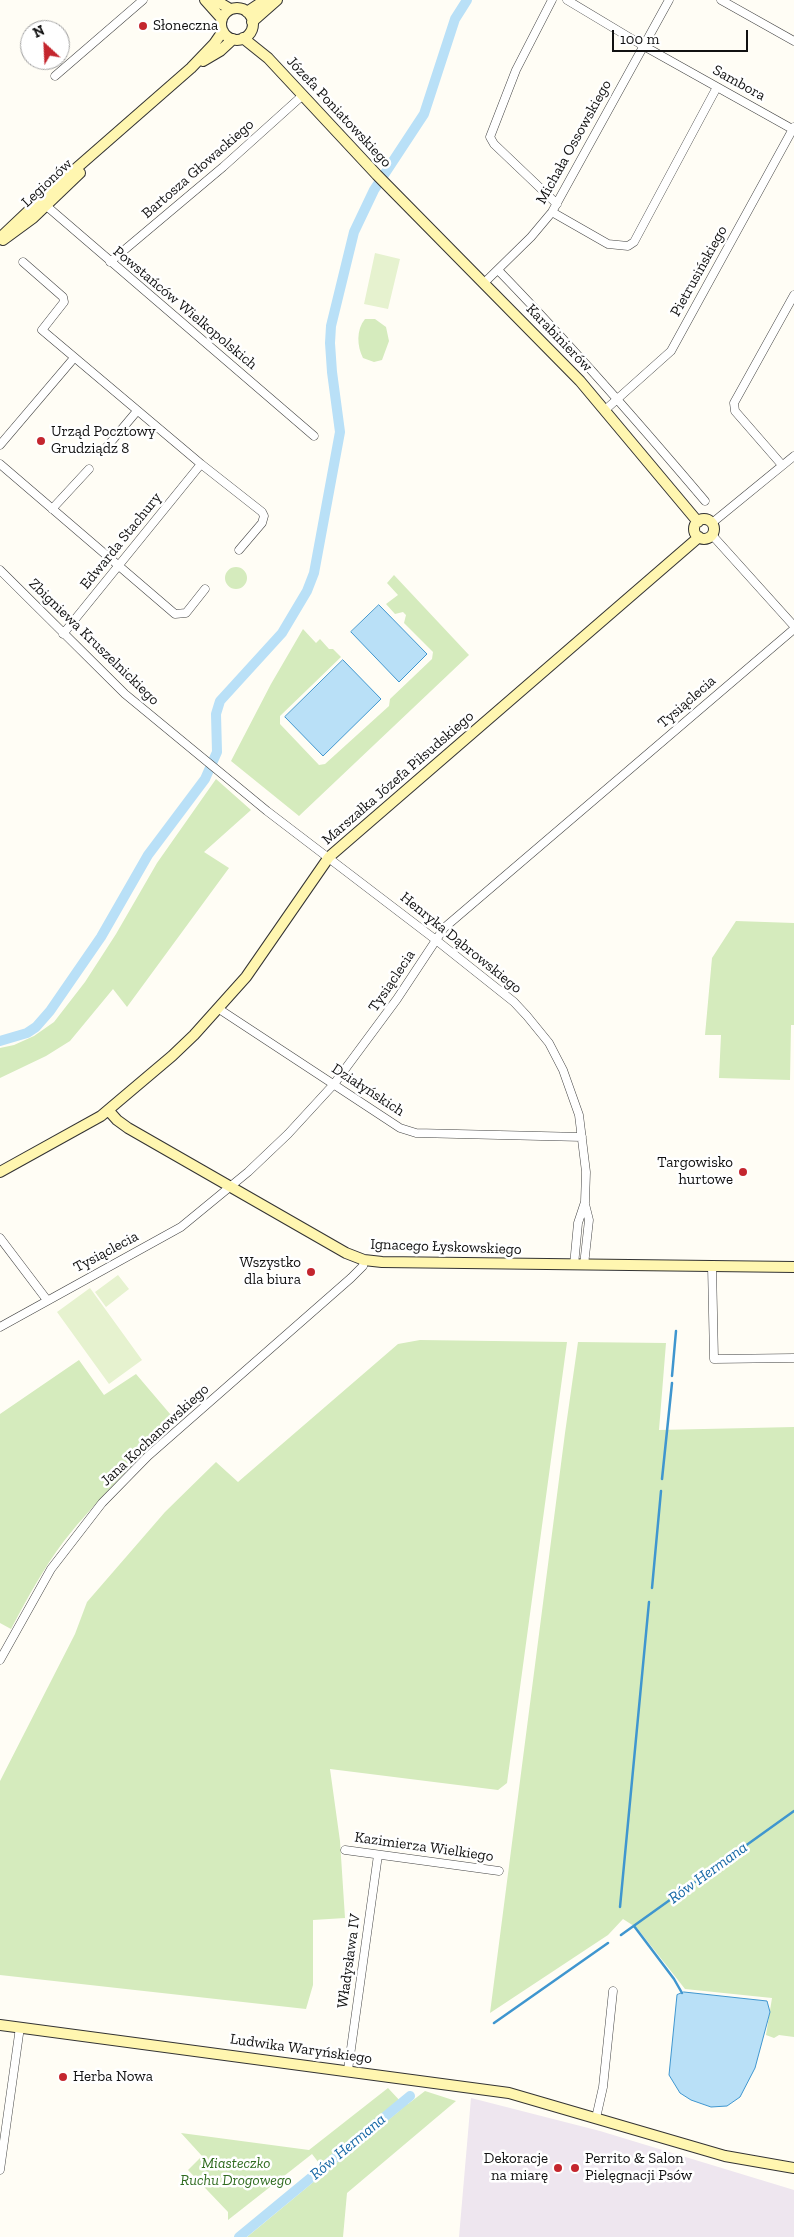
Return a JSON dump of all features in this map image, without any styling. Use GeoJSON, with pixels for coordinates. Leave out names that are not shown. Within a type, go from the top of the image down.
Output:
{"type":"FeatureCollection","features":[{"type":"Feature","properties":{"kind":"street"},"geometry":{"type":"LineString","coordinates":[[55,76],[144,0]]}},
{"type":"Feature","properties":{"kind":"street"},"geometry":{"type":"LineString","coordinates":[[205,0],[222,19],[223,31],[245,32]]}},
{"type":"Feature","properties":{"kind":"street"},"geometry":{"type":"LineString","coordinates":[[215,0],[230,9],[239,8],[247,12],[265,0]]}},
{"type":"Feature","properties":{"kind":"street","name":"Legionów"},"geometry":{"type":"LineString","coordinates":[[191,68],[220,51],[245,32],[277,0]]}},
{"type":"Feature","properties":{"kind":"street"},"geometry":{"type":"LineString","coordinates":[[552,0],[516,70],[490,137],[494,144],[557,204]]}},
{"type":"Feature","properties":{"kind":"street","name":"Sambora"},"geometry":{"type":"LineString","coordinates":[[567,0],[642,46],[794,129]]}},
{"type":"Feature","properties":{"kind":"street","name":"Michała Ossowskiego"},"geometry":{"type":"LineString","coordinates":[[484,283],[531,237],[552,212],[669,0]]}},
{"type":"Feature","properties":{"kind":"street"},"geometry":{"type":"LineString","coordinates":[[721,0],[794,41]]}},
{"type":"Feature","properties":{"kind":"street"},"geometry":{"type":"LineString","coordinates":[[222,19],[230,9]]}},
{"type":"Feature","properties":{"kind":"street","name":"Józefa Poniatowskiego"},"geometry":{"type":"LineString","coordinates":[[247,12],[245,32],[388,186]]}},
{"type":"Feature","properties":{"kind":"street","name":"Legionów"},"geometry":{"type":"LineString","coordinates":[[0,239],[7,238],[102,151],[109,141],[191,68],[214,44],[223,31]]}},
{"type":"Feature","properties":{"kind":"street"},"geometry":{"type":"LineString","coordinates":[[552,212],[608,244],[628,246],[634,242],[717,87]]}},
{"type":"Feature","properties":{"kind":"street","name":"Bartosza Głowackiego"},"geometry":{"type":"LineString","coordinates":[[110,262],[223,167],[303,96]]}},
{"type":"Feature","properties":{"kind":"street","name":"Pietrusińskiego"},"geometry":{"type":"LineString","coordinates":[[605,410],[671,351],[794,129]]}},
{"type":"Feature","properties":{"kind":"street","name":"Karabinierów"},"geometry":{"type":"LineString","coordinates":[[388,186],[534,332],[605,410],[698,522]]}},
{"type":"Feature","properties":{"kind":"street","name":"Powstańców Wielkopolskich"},"geometry":{"type":"LineString","coordinates":[[43,203],[314,436]]}},
{"type":"Feature","properties":{"kind":"street"},"geometry":{"type":"LineString","coordinates":[[23,262],[63,297],[64,302],[42,330],[264,516],[262,523],[239,550]]}},
{"type":"Feature","properties":{"kind":"street"},"geometry":{"type":"LineString","coordinates":[[498,270],[618,399],[705,501]]}},
{"type":"Feature","properties":{"kind":"street"},"geometry":{"type":"LineString","coordinates":[[782,465],[735,411],[734,403],[794,295]]}},
{"type":"Feature","properties":{"kind":"street"},"geometry":{"type":"LineString","coordinates":[[0,445],[74,358]]}},
{"type":"Feature","properties":{"kind":"street"},"geometry":{"type":"LineString","coordinates":[[105,449],[137,411]]}},
{"type":"Feature","properties":{"kind":"street"},"geometry":{"type":"LineString","coordinates":[[712,522],[782,465],[793,459]]}},
{"type":"Feature","properties":{"kind":"street"},"geometry":{"type":"LineString","coordinates":[[0,464],[175,614],[186,613],[205,589]]}},
{"type":"Feature","properties":{"kind":"street","name":"Edwarda Stachury"},"geometry":{"type":"LineString","coordinates":[[63,634],[201,464]]}},
{"type":"Feature","properties":{"kind":"street"},"geometry":{"type":"LineString","coordinates":[[52,509],[89,469]]}},
{"type":"Feature","properties":{"kind":"street"},"geometry":{"type":"LineString","coordinates":[[705,519],[712,522],[714,527],[712,535],[707,538],[699,537],[694,530],[698,522],[705,519]]}},
{"type":"Feature","properties":{"kind":"street"},"geometry":{"type":"LineString","coordinates":[[712,535],[794,628]]}},
{"type":"Feature","properties":{"kind":"street","name":"Marszałka Józefa Piłsudskiego"},"geometry":{"type":"LineString","coordinates":[[0,1172],[108,1111],[172,1056],[219,1009],[246,977],[330,857],[699,537]]}},
{"type":"Feature","properties":{"kind":"street","name":"Zbigniewa Kruszelnickiego"},"geometry":{"type":"LineString","coordinates":[[0,570],[125,694],[218,770]]}},
{"type":"Feature","properties":{"kind":"street","name":"Tysiąclecia"},"geometry":{"type":"LineString","coordinates":[[0,1327],[181,1227],[230,1187],[282,1140],[334,1084],[392,1007],[444,928],[794,628]]}},
{"type":"Feature","properties":{"kind":"street","name":"Henryka Dąbrowskiego"},"geometry":{"type":"LineString","coordinates":[[218,770],[267,811],[330,857],[514,1002],[549,1043],[572,1091],[579,1115],[582,1137],[586,1172],[585,1202],[578,1222],[579,1265]]}},
{"type":"Feature","properties":{"kind":"street","name":"Działyńskich"},"geometry":{"type":"LineString","coordinates":[[219,1009],[400,1128],[416,1133],[582,1137]]}},
{"type":"Feature","properties":{"kind":"street","name":"Ignacego Łyskowskiego"},"geometry":{"type":"LineString","coordinates":[[108,1111],[128,1128],[346,1253],[364,1260],[382,1262],[794,1267]]}},
{"type":"Feature","properties":{"kind":"street"},"geometry":{"type":"LineString","coordinates":[[0,1238],[47,1300]]}},
{"type":"Feature","properties":{"kind":"street","name":"Jana Kochanowskiego"},"geometry":{"type":"LineString","coordinates":[[0,1660],[51,1570],[102,1503],[148,1456],[351,1278],[362,1266],[364,1260]]}},
{"type":"Feature","properties":{"kind":"street"},"geometry":{"type":"LineString","coordinates":[[712,1266],[714,1359],[794,1358]]}},
{"type":"Feature","properties":{"kind":"street","name":"Kazimierza Wielkiego"},"geometry":{"type":"LineString","coordinates":[[345,1850],[499,1871]]}},
{"type":"Feature","properties":{"kind":"street","name":"Władysława IV"},"geometry":{"type":"LineString","coordinates":[[348,2070],[378,1855]]}},
{"type":"Feature","properties":{"kind":"street"},"geometry":{"type":"LineString","coordinates":[[596,2118],[603,2087],[613,1991]]}},
{"type":"Feature","properties":{"kind":"street","name":"Ludwika Waryńskiego"},"geometry":{"type":"LineString","coordinates":[[0,2025],[509,2093],[725,2156],[794,2168]]}},
{"type":"Feature","properties":{"kind":"street"},"geometry":{"type":"LineString","coordinates":[[0,2170],[20,2027]]}},
{"type":"Feature","properties":{"kind":"shaded area"},"geometry":{"type":"Polygon","coordinates":[[[471,2098],[600,2131],[794,2190],[794,2237],[459,2237],[471,2098]]]}},
{"type":"Feature","properties":{"kind":"green space"},"geometry":{"type":"Polygon","coordinates":[[[375,253],[400,259],[388,309],[364,304],[375,253]]]}},
{"type":"Feature","properties":{"kind":"green space"},"geometry":{"type":"Polygon","coordinates":[[[365,319],[375,319],[386,327],[389,341],[382,360],[374,362],[363,358],[359,343],[359,333],[365,319]]]}},
{"type":"Feature","properties":{"kind":"green space"},"geometry":{"type":"Polygon","coordinates":[[[236,567],[244,570],[247,578],[244,586],[236,589],[228,586],[225,578],[228,570],[236,567]]]}},
{"type":"Feature","properties":{"kind":"green space"},"geometry":{"type":"Polygon","coordinates":[[[394,575],[469,655],[299,816],[231,761],[271,684],[303,629],[316,643],[320,639],[329,649],[333,649],[341,657],[280,716],[280,724],[319,765],[325,764],[389,706],[390,699],[432,659],[433,652],[404,623],[406,615],[403,612],[395,614],[386,604],[398,595],[387,583],[394,575]]]}},
{"type":"Feature","properties":{"kind":"green space"},"geometry":{"type":"Polygon","coordinates":[[[216,779],[251,810],[204,852],[229,868],[127,1007],[113,989],[70,1041],[46,1056],[0,1078],[0,1048],[14,1045],[34,1036],[54,1022],[85,982],[116,934],[157,863],[216,779]]]}},
{"type":"Feature","properties":{"kind":"green space"},"geometry":{"type":"Polygon","coordinates":[[[736,921],[794,923],[794,1025],[791,1025],[790,1080],[719,1078],[721,1035],[705,1035],[712,958],[736,921]]]}},
{"type":"Feature","properties":{"kind":"green space"},"geometry":{"type":"Polygon","coordinates":[[[118,1275],[129,1289],[106,1307],[95,1292],[118,1275]]]}},
{"type":"Feature","properties":{"kind":"green space"},"geometry":{"type":"Polygon","coordinates":[[[90,1288],[142,1360],[109,1384],[57,1312],[90,1288]]]}},
{"type":"Feature","properties":{"kind":"green space"},"geometry":{"type":"Polygon","coordinates":[[[420,1340],[567,1342],[507,1783],[498,1790],[330,1769],[340,1841],[345,1918],[313,1920],[313,1985],[306,2009],[0,1975],[0,1781],[75,1634],[87,1602],[165,1512],[216,1462],[238,1482],[398,1344],[420,1340]]]}},
{"type":"Feature","properties":{"kind":"green space"},"geometry":{"type":"Polygon","coordinates":[[[578,1342],[666,1343],[659,1430],[794,1427],[794,2037],[779,2035],[774,2038],[766,2035],[772,1998],[685,1989],[637,1928],[623,1919],[608,1935],[490,2013],[578,1342]]]}},
{"type":"Feature","properties":{"kind":"green space"},"geometry":{"type":"Polygon","coordinates":[[[79,1360],[104,1395],[136,1374],[176,1421],[104,1495],[64,1541],[42,1573],[11,1629],[0,1623],[0,1414],[79,1360]]]}},
{"type":"Feature","properties":{"kind":"green space","name":"Miasteczko Ruchu Drogowego"},"geometry":{"type":"Polygon","coordinates":[[[388,2088],[402,2103],[408,2104],[425,2091],[456,2101],[347,2193],[343,2237],[247,2237],[404,2107],[322,2167],[312,2154],[228,2220],[228,2212],[188,2170],[202,2156],[181,2133],[309,2150],[388,2088]]]}},
{"type":"Feature","properties":{"kind":"water"},"geometry":{"type":"Polygon","coordinates":[[[379,605],[427,654],[399,682],[351,632],[379,605]]]}},
{"type":"Feature","properties":{"kind":"water"},"geometry":{"type":"Polygon","coordinates":[[[343,660],[381,699],[323,756],[285,717],[343,660]]]}},
{"type":"Feature","properties":{"kind":"water"},"geometry":{"type":"Polygon","coordinates":[[[684,1992],[767,2001],[770,2012],[755,2068],[740,2097],[727,2106],[711,2107],[691,2100],[680,2093],[669,2075],[677,1995],[684,1992]]]}},
{"type":"Feature","properties":{"kind":"waterway"},"geometry":{"type":"LineString","coordinates":[[0,1041],[27,1033],[36,1027],[50,1011],[101,937],[148,855],[205,779],[217,752],[216,714],[220,701],[282,633],[307,591],[314,573],[340,432],[332,372],[331,326],[354,232],[374,190],[424,114],[455,19],[467,0]]}},
{"type":"Feature","properties":{"kind":"waterway"},"geometry":{"type":"LineString","coordinates":[[672,1376],[676,1331]]}},
{"type":"Feature","properties":{"kind":"waterway"},"geometry":{"type":"LineString","coordinates":[[662,1479],[672,1383]]}},
{"type":"Feature","properties":{"kind":"waterway"},"geometry":{"type":"LineString","coordinates":[[652,1588],[661,1491]]}},
{"type":"Feature","properties":{"kind":"waterway"},"geometry":{"type":"LineString","coordinates":[[620,1907],[649,1602]]}},
{"type":"Feature","properties":{"kind":"waterway","name":"Rów Hermana"},"geometry":{"type":"LineString","coordinates":[[621,1935],[794,1811]]}},
{"type":"Feature","properties":{"kind":"waterway"},"geometry":{"type":"LineString","coordinates":[[634,1926],[674,1979],[682,1993]]}},
{"type":"Feature","properties":{"kind":"waterway","name":"Rów Hermana"},"geometry":{"type":"LineString","coordinates":[[494,2023],[608,1943]]}},
{"type":"Feature","properties":{"kind":"waterway","name":"Rów Hermana"},"geometry":{"type":"LineString","coordinates":[[239,2237],[410,2096]]}},
{"type":"Feature","properties":{"kind":"place","name":"Słoneczna"},"geometry":{"type":"Point","coordinates":[143,26]}},
{"type":"Feature","properties":{"kind":"place","name":"Urząd Pocztowy Grudziądz 8"},"geometry":{"type":"Point","coordinates":[41,441]}},
{"type":"Feature","properties":{"kind":"place","name":"Targowisko hurtowe"},"geometry":{"type":"Point","coordinates":[743,1172]}},
{"type":"Feature","properties":{"kind":"place","name":"Wszystko dla biura"},"geometry":{"type":"Point","coordinates":[311,1272]}},
{"type":"Feature","properties":{"kind":"place","name":"Herba Nowa"},"geometry":{"type":"Point","coordinates":[63,2077]}},
{"type":"Feature","properties":{"kind":"place","name":"Dekoracje na miarę"},"geometry":{"type":"Point","coordinates":[558,2168]}},
{"type":"Feature","properties":{"kind":"place","name":"Perrito & Salon Pielęgnacji Psów"},"geometry":{"type":"Point","coordinates":[575,2168]}}]}
